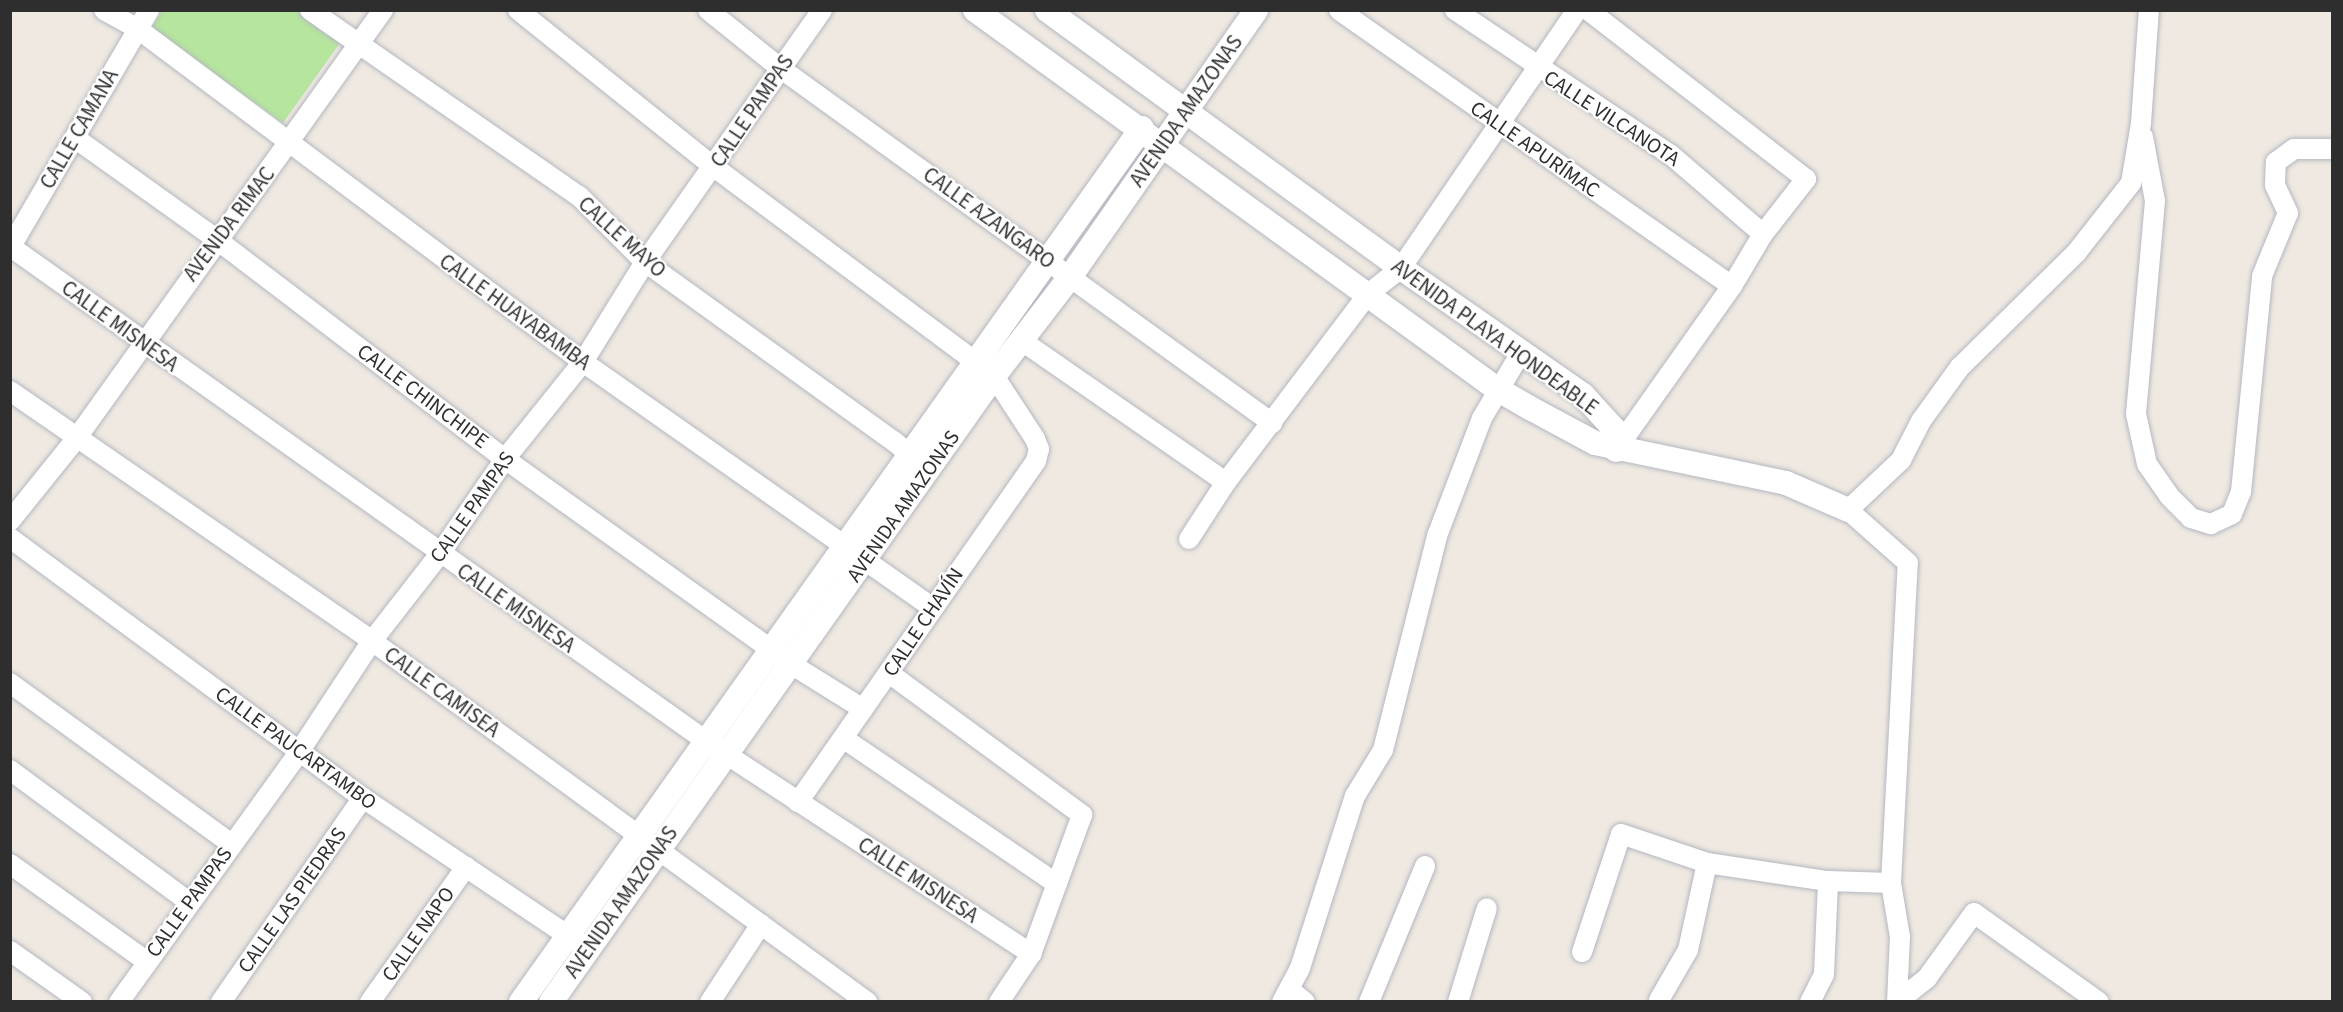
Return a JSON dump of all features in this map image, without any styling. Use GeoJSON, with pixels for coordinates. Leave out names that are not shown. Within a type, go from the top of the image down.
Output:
{"type":"FeatureCollection","features":[{"type":"Feature","properties":{"kind":"street","name":"CALLE HUAYABAMBA"},"geometry":{"type":"LineString","coordinates":[[104,10],[138,29],[583,362],[866,559],[931,607]]}},
{"type":"Feature","properties":{"kind":"street","name":"CALLE CAMANA"},"geometry":{"type":"LineString","coordinates":[[11,248],[149,10]]}},
{"type":"Feature","properties":{"kind":"street","name":"CALLE MAYO"},"geometry":{"type":"LineString","coordinates":[[310,10],[358,46],[579,196],[645,262],[910,455],[928,472]]}},
{"type":"Feature","properties":{"kind":"street","name":"AVENIDA RIMAC"},"geometry":{"type":"LineString","coordinates":[[10,521],[76,440],[216,239],[289,144],[384,10]]}},
{"type":"Feature","properties":{"kind":"street"},"geometry":{"type":"LineString","coordinates":[[518,10],[714,167],[985,369]]}},
{"type":"Feature","properties":{"kind":"street","name":"CALLE AZANGARO"},"geometry":{"type":"LineString","coordinates":[[708,10],[780,68],[1272,423]]}},
{"type":"Feature","properties":{"kind":"street","name":"CALLE PAMPAS"},"geometry":{"type":"LineString","coordinates":[[119,1002],[146,961],[299,752],[372,641],[439,555],[505,459],[583,362],[645,262],[714,167],[822,10]]}},
{"type":"Feature","properties":{"kind":"street","name":"AVENIDA PLAYA HONDEABLE"},"geometry":{"type":"LineString","coordinates":[[975,10],[1163,144],[1497,389],[1571,431],[1616,450],[1614,429],[1602,412],[1522,351],[1401,268],[1188,110],[1047,10]]}},
{"type":"Feature","properties":{"kind":"street","name":"AVENIDA AMAZONAS"},"geometry":{"type":"LineString","coordinates":[[521,1002],[578,943],[659,849],[772,650],[910,455],[985,369],[1022,341],[1070,277],[1256,10]]}},
{"type":"Feature","properties":{"kind":"street","name":"CALLE APURÍMAC"},"geometry":{"type":"LineString","coordinates":[[1339,10],[1732,286]]}},
{"type":"Feature","properties":{"kind":"street","name":"CALLE VILCANOTA"},"geometry":{"type":"LineString","coordinates":[[1455,10],[1537,69],[1671,155],[1763,234]]}},
{"type":"Feature","properties":{"kind":"street"},"geometry":{"type":"LineString","coordinates":[[1189,539],[1226,482],[1368,294],[1401,268],[1577,10]]}},
{"type":"Feature","properties":{"kind":"street"},"geometry":{"type":"LineString","coordinates":[[1588,10],[1806,179],[1763,234],[1732,286],[1616,450],[1752,474],[1786,483],[1848,510],[1908,563],[1891,883],[1900,937],[1898,1001]]}},
{"type":"Feature","properties":{"kind":"street"},"geometry":{"type":"LineString","coordinates":[[1848,510],[1901,460],[1921,421],[1960,367],[2099,227],[2131,183],[2141,123],[2149,10]]}},
{"type":"Feature","properties":{"kind":"street"},"geometry":{"type":"LineString","coordinates":[[2141,123],[2155,201],[2136,414],[2147,464],[2169,496],[2191,518],[2211,524],[2232,514],[2241,492],[2262,276],[2288,213],[2275,185],[2276,162],[2294,149],[2332,149]]}},
{"type":"Feature","properties":{"kind":"street","name":"AVENIDA AMAZONAS"},"geometry":{"type":"LineString","coordinates":[[551,1002],[578,943],[640,835],[791,664],[928,472],[1048,260],[1142,129]]}},
{"type":"Feature","properties":{"kind":"street","name":"CALLE CHINCHIPE"},"geometry":{"type":"LineString","coordinates":[[75,138],[216,239],[505,459],[791,664],[864,710]]}},
{"type":"Feature","properties":{"kind":"street","name":"CALLE MISNESA"},"geometry":{"type":"LineString","coordinates":[[11,248],[439,555],[716,748],[1031,954]]}},
{"type":"Feature","properties":{"kind":"street"},"geometry":{"type":"LineString","coordinates":[[1022,341],[1226,482]]}},
{"type":"Feature","properties":{"kind":"street"},"geometry":{"type":"LineString","coordinates":[[1293,998],[1355,796],[1383,750],[1437,536],[1497,389],[1522,351]]}},
{"type":"Feature","properties":{"kind":"street","name":"CALLE CHAVÍN"},"geometry":{"type":"LineString","coordinates":[[798,802],[890,673],[931,607],[1036,461],[1039,449],[1035,439],[985,369]]}},
{"type":"Feature","properties":{"kind":"street","name":"CALLE CAMISEA"},"geometry":{"type":"LineString","coordinates":[[10,391],[76,440],[372,641],[761,924],[856,998]]}},
{"type":"Feature","properties":{"kind":"street","name":"CALLE PAUCARTAMBO"},"geometry":{"type":"LineString","coordinates":[[10,538],[363,798],[578,943]]}},
{"type":"Feature","properties":{"kind":"street"},"geometry":{"type":"LineString","coordinates":[[890,673],[1082,815],[1031,954],[999,1002]]}},
{"type":"Feature","properties":{"kind":"street"},"geometry":{"type":"LineString","coordinates":[[10,682],[232,844]]}},
{"type":"Feature","properties":{"kind":"street"},"geometry":{"type":"LineString","coordinates":[[843,738],[1057,884]]}},
{"type":"Feature","properties":{"kind":"street"},"geometry":{"type":"LineString","coordinates":[[10,770],[189,902]]}},
{"type":"Feature","properties":{"kind":"street","name":"CALLE LAS PIEDRAS"},"geometry":{"type":"LineString","coordinates":[[221,1002],[363,798]]}},
{"type":"Feature","properties":{"kind":"street"},"geometry":{"type":"LineString","coordinates":[[1582,952],[1621,834],[1707,863],[1828,881],[1891,883]]}},
{"type":"Feature","properties":{"kind":"street"},"geometry":{"type":"LineString","coordinates":[[1659,1000],[1688,950],[1707,863]]}},
{"type":"Feature","properties":{"kind":"street"},"geometry":{"type":"LineString","coordinates":[[10,864],[146,961]]}},
{"type":"Feature","properties":{"kind":"street"},"geometry":{"type":"LineString","coordinates":[[1369,1002],[1425,866]]}},
{"type":"Feature","properties":{"kind":"street","name":"CALLE NAPO"},"geometry":{"type":"LineString","coordinates":[[370,1002],[466,867]]}},
{"type":"Feature","properties":{"kind":"street"},"geometry":{"type":"LineString","coordinates":[[1810,1002],[1824,974],[1828,881]]}},
{"type":"Feature","properties":{"kind":"street"},"geometry":{"type":"LineString","coordinates":[[1458,1002],[1487,908]]}},
{"type":"Feature","properties":{"kind":"street"},"geometry":{"type":"LineString","coordinates":[[1898,1001],[1927,978],[1974,913],[2099,1002]]}},
{"type":"Feature","properties":{"kind":"street"},"geometry":{"type":"LineString","coordinates":[[710,1002],[761,924]]}},
{"type":"Feature","properties":{"kind":"street"},"geometry":{"type":"LineString","coordinates":[[10,951],[82,1002]]}},
{"type":"Feature","properties":{"kind":"green space"},"geometry":{"type":"Polygon","coordinates":[[[162,11],[297,11],[340,43],[283,123],[152,28],[162,11]]]}}]}
